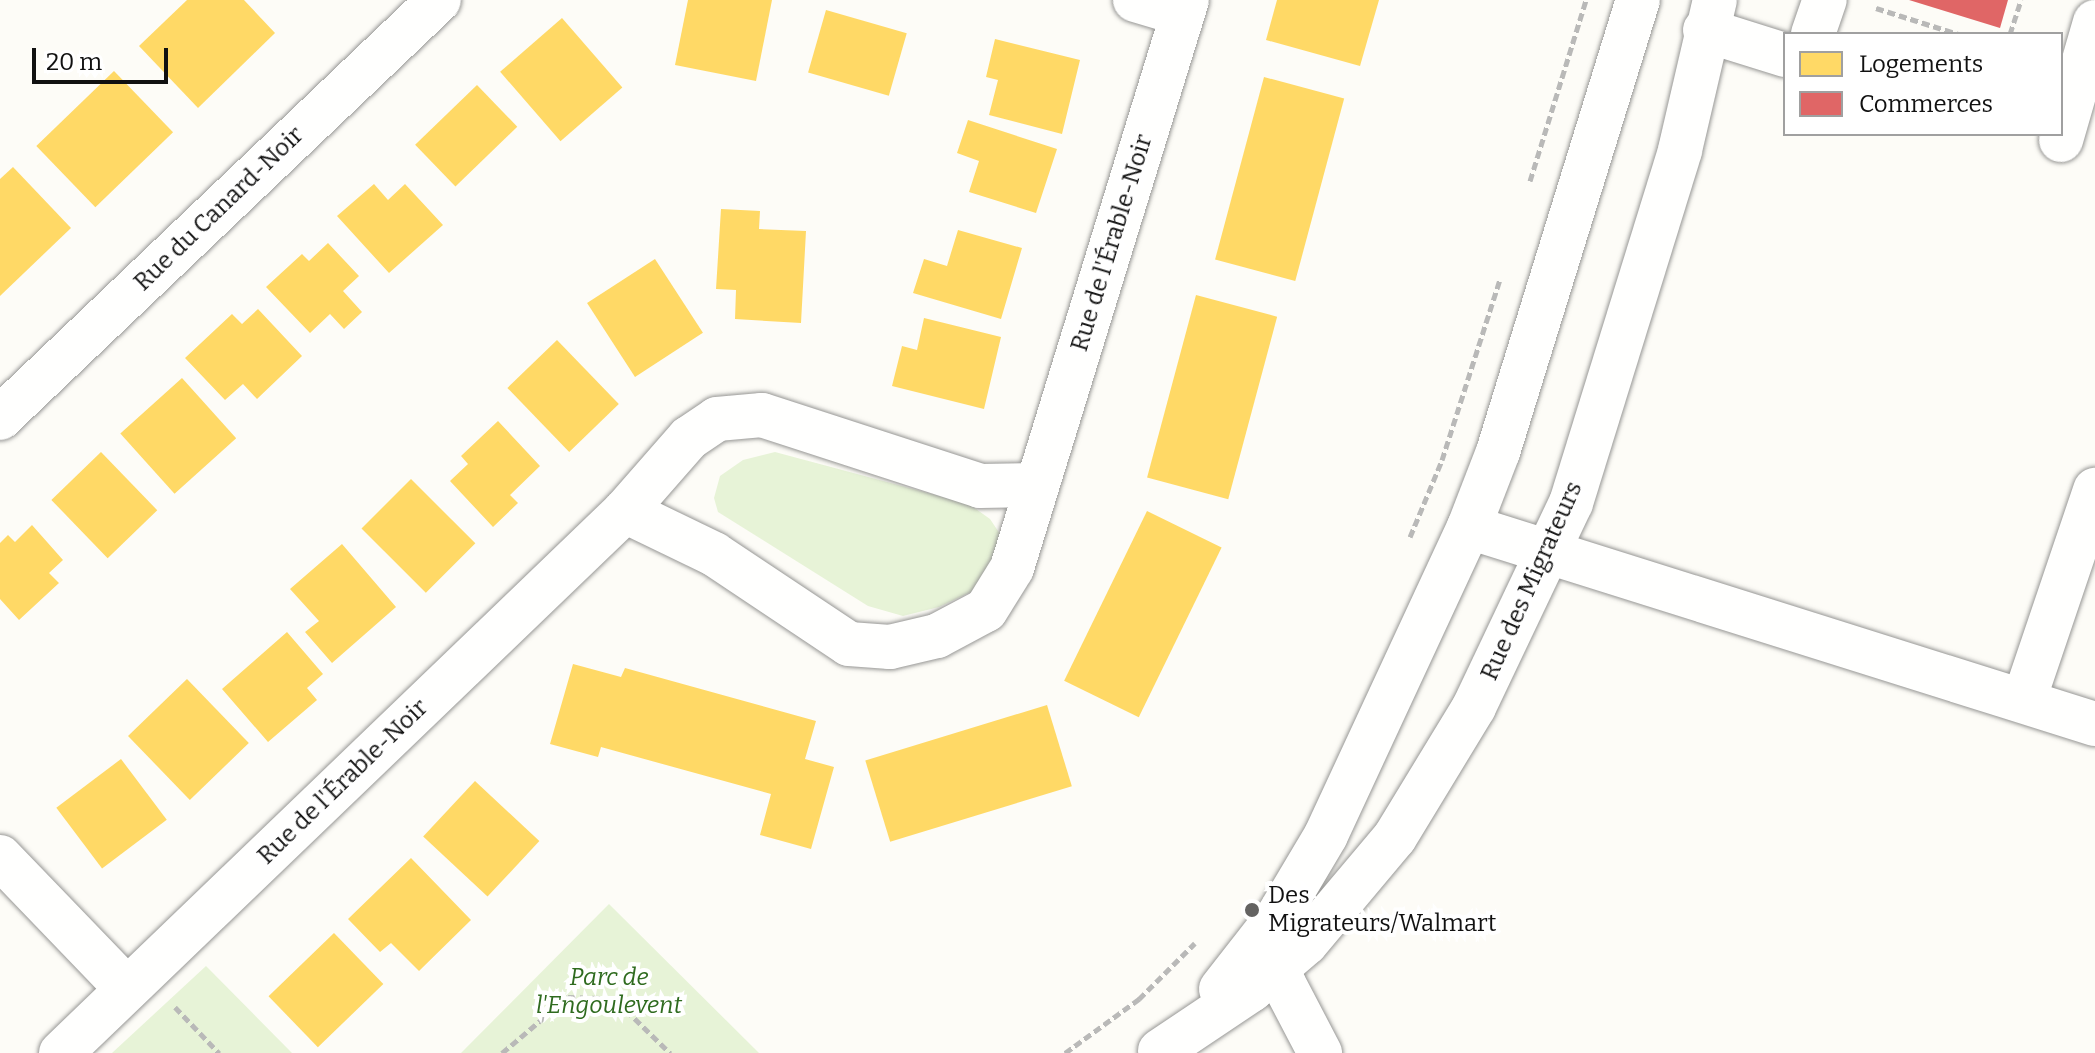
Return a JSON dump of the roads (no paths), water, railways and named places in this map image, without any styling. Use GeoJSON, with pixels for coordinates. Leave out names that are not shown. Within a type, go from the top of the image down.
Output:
{"type":"FeatureCollection","features":[{"type":"Feature","properties":{"kind":"street","name":"Rue du Canard-Noir"},"geometry":{"type":"LineString","coordinates":[[0,418],[439,0]]}},
{"type":"Feature","properties":{"kind":"street"},"geometry":{"type":"LineString","coordinates":[[1135,0],[1184,7]]}},
{"type":"Feature","properties":{"kind":"street","name":"Rue des Migrateurs"},"geometry":{"type":"LineString","coordinates":[[1264,961],[1469,527],[1498,452],[1638,0]]}},
{"type":"Feature","properties":{"kind":"street"},"geometry":{"type":"LineString","coordinates":[[1814,32],[1825,0]]}},
{"type":"Feature","properties":{"kind":"street","name":"Rue de l'Érable-Noir"},"geometry":{"type":"LineString","coordinates":[[625,511],[714,554],[849,644],[890,647],[937,636],[986,610],[1012,568],[1184,7]]}},
{"type":"Feature","properties":{"kind":"street"},"geometry":{"type":"LineString","coordinates":[[1710,15],[1783,54]]}},
{"type":"Feature","properties":{"kind":"street","name":"Rue des Migrateurs"},"geometry":{"type":"LineString","coordinates":[[1158,1052],[1264,961],[1336,910],[1419,802],[1474,707],[1549,556],[1580,477],[1680,150],[1710,15]]}},
{"type":"Feature","properties":{"kind":"street"},"geometry":{"type":"LineString","coordinates":[[2066,141],[2095,22]]}},
{"type":"Feature","properties":{"kind":"street","name":"Rue de l'Érable-Noir"},"geometry":{"type":"LineString","coordinates":[[61,1053],[625,511],[689,438],[717,419],[762,415],[980,486],[1037,485]]}},
{"type":"Feature","properties":{"kind":"street"},"geometry":{"type":"LineString","coordinates":[[2024,700],[2095,490]]}},
{"type":"Feature","properties":{"kind":"street"},"geometry":{"type":"LineString","coordinates":[[1469,527],[1549,556],[2095,724]]}},
{"type":"Feature","properties":{"kind":"street"},"geometry":{"type":"LineString","coordinates":[[0,857],[136,982]]}},
{"type":"Feature","properties":{"kind":"street"},"geometry":{"type":"LineString","coordinates":[[1264,961],[1320,1053]]}},
{"type":"Feature","properties":{"kind":"place","name":"Des Migrateurs/Walmart"},"geometry":{"type":"Point","coordinates":[1252,910]}},
{"type":"Feature","properties":{"kind":"park label","name":"Parc de l'Engoulevent"},"geometry":{"type":"Point","coordinates":[609,992]}}]}
